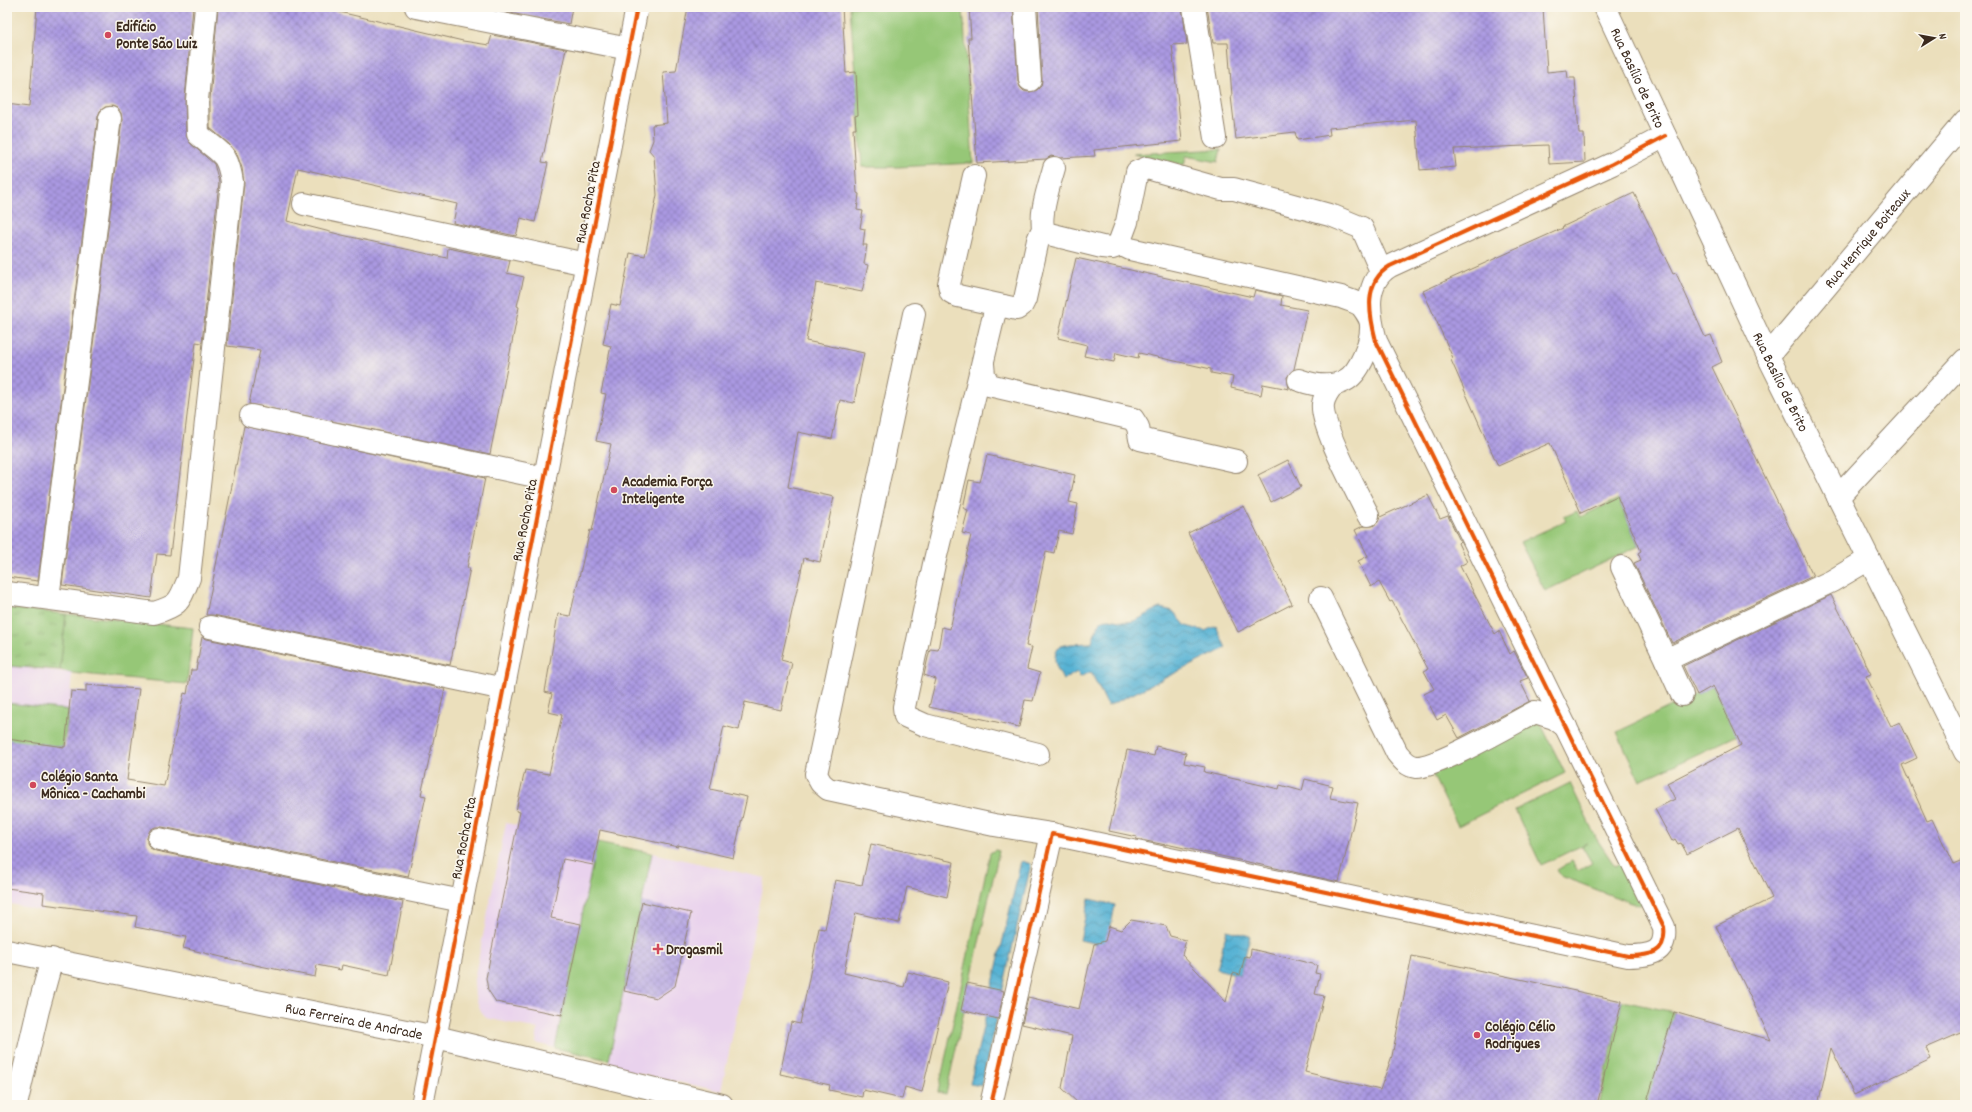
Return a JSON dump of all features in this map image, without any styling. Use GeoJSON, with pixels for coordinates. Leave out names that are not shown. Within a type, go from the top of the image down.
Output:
{"type":"FeatureCollection","features":[{"type":"Feature","properties":{"kind":"street"},"geometry":{"type":"LineString","coordinates":[[7,594],[48,598],[154,613],[173,607],[181,597],[189,578],[232,182],[230,166],[224,155],[215,146],[198,134],[198,100],[206,7]]}},
{"type":"Feature","properties":{"kind":"street"},"geometry":{"type":"LineString","coordinates":[[416,7],[629,49]]}},
{"type":"Feature","properties":{"kind":"street","name":"Rua Rocha Pita"},"geometry":{"type":"LineString","coordinates":[[422,1105],[637,7]]}},
{"type":"Feature","properties":{"kind":"street"},"geometry":{"type":"LineString","coordinates":[[1025,7],[1030,80]]}},
{"type":"Feature","properties":{"kind":"street"},"geometry":{"type":"LineString","coordinates":[[1194,7],[1215,138]]}},
{"type":"Feature","properties":{"kind":"street","name":"Rua Basílio de Brito"},"geometry":{"type":"LineString","coordinates":[[1605,7],[1768,356],[1965,752]]}},
{"type":"Feature","properties":{"kind":"street"},"geometry":{"type":"LineString","coordinates":[[48,598],[110,118]]}},
{"type":"Feature","properties":{"kind":"street","name":"Rua Henrique Boiteaux"},"geometry":{"type":"LineString","coordinates":[[1768,356],[1965,121]]}},
{"type":"Feature","properties":{"kind":"street"},"geometry":{"type":"LineString","coordinates":[[914,314],[816,774],[821,783],[828,789],[994,825],[1052,834],[1628,956],[1652,954],[1662,945],[1665,938],[1664,927],[1376,341],[1369,310],[1371,294],[1375,281],[1381,271],[1612,164],[1665,136]]}},
{"type":"Feature","properties":{"kind":"street"},"geometry":{"type":"LineString","coordinates":[[1045,233],[1041,227],[1042,216],[1054,168]]}},
{"type":"Feature","properties":{"kind":"street"},"geometry":{"type":"LineString","coordinates":[[974,176],[949,284],[951,292],[958,296],[1017,309],[1022,305],[1041,233],[1102,247],[1112,248],[1118,246],[1122,241],[1137,172],[1147,168],[1221,189],[1234,189],[1333,216],[1362,228],[1381,271]]}},
{"type":"Feature","properties":{"kind":"street"},"geometry":{"type":"LineString","coordinates":[[304,204],[586,264]]}},
{"type":"Feature","properties":{"kind":"street"},"geometry":{"type":"LineString","coordinates":[[1122,241],[1124,246],[1130,249],[1349,300],[1363,308],[1372,323],[1369,345],[1363,359],[1346,381],[1333,385],[1310,384],[1299,380]]}},
{"type":"Feature","properties":{"kind":"street"},"geometry":{"type":"LineString","coordinates":[[1003,306],[998,307],[994,315],[934,564],[904,706],[905,716],[925,725],[1038,754]]}},
{"type":"Feature","properties":{"kind":"street"},"geometry":{"type":"LineString","coordinates":[[1838,497],[1965,360]]}},
{"type":"Feature","properties":{"kind":"street"},"geometry":{"type":"LineString","coordinates":[[983,364],[984,375],[989,385],[1133,418],[1138,427],[1140,439],[1236,461]]}},
{"type":"Feature","properties":{"kind":"street"},"geometry":{"type":"LineString","coordinates":[[1333,385],[1326,394],[1323,404],[1325,424],[1368,515]]}},
{"type":"Feature","properties":{"kind":"street"},"geometry":{"type":"LineString","coordinates":[[251,416],[545,478]]}},
{"type":"Feature","properties":{"kind":"street"},"geometry":{"type":"LineString","coordinates":[[1666,660],[1832,581],[1870,560]]}},
{"type":"Feature","properties":{"kind":"street"},"geometry":{"type":"LineString","coordinates":[[1622,567],[1682,695]]}},
{"type":"Feature","properties":{"kind":"street"},"geometry":{"type":"LineString","coordinates":[[1321,598],[1397,752],[1407,764],[1416,767],[1437,763],[1535,712],[1554,718],[1566,727]]}},
{"type":"Feature","properties":{"kind":"street"},"geometry":{"type":"LineString","coordinates":[[210,627],[504,689]]}},
{"type":"Feature","properties":{"kind":"street"},"geometry":{"type":"LineString","coordinates":[[991,1105],[1052,834]]}},
{"type":"Feature","properties":{"kind":"street"},"geometry":{"type":"LineString","coordinates":[[159,839],[462,901]]}},
{"type":"Feature","properties":{"kind":"street","name":"Rua Ferreira de Andrade"},"geometry":{"type":"LineString","coordinates":[[7,950],[436,1037],[722,1105]]}},
{"type":"Feature","properties":{"kind":"street"},"geometry":{"type":"LineString","coordinates":[[16,1105],[38,1010],[52,959]]}},
{"type":"Feature","properties":{"kind":"shaded area","name":"Colégio Santa Mônica - Cachambi"},"geometry":{"type":"Polygon","coordinates":[[[7,666],[72,673],[67,727],[43,893],[42,911],[7,903],[7,666]]]}},
{"type":"Feature","properties":{"kind":"shaded area"},"geometry":{"type":"Polygon","coordinates":[[[506,823],[597,842],[555,1048],[536,1043],[538,1029],[486,1018],[481,1011],[475,996],[474,980],[506,823]]]}},
{"type":"Feature","properties":{"kind":"shaded area"},"geometry":{"type":"Polygon","coordinates":[[[652,853],[765,878],[721,1091],[608,1067],[652,853]]]}},
{"type":"Feature","properties":{"kind":"green space"},"geometry":{"type":"Polygon","coordinates":[[[850,7],[963,7],[973,163],[898,167],[862,167],[850,7]]]}},
{"type":"Feature","properties":{"kind":"green space"},"geometry":{"type":"Polygon","coordinates":[[[1221,149],[1218,162],[1186,156],[1184,165],[1133,154],[1221,149]]]}},
{"type":"Feature","properties":{"kind":"green space"},"geometry":{"type":"Polygon","coordinates":[[[1618,499],[1639,546],[1545,591],[1520,542],[1566,521],[1564,517],[1577,511],[1580,517],[1618,499]]]}},
{"type":"Feature","properties":{"kind":"green space"},"geometry":{"type":"Polygon","coordinates":[[[7,608],[66,614],[60,670],[7,666],[7,608]]]}},
{"type":"Feature","properties":{"kind":"green space"},"geometry":{"type":"Polygon","coordinates":[[[66,614],[193,628],[187,684],[72,673],[60,670],[66,614]]]}},
{"type":"Feature","properties":{"kind":"green space"},"geometry":{"type":"Polygon","coordinates":[[[1713,686],[1722,705],[1744,696],[1757,726],[1640,781],[1617,732],[1713,686]]]}},
{"type":"Feature","properties":{"kind":"green space"},"geometry":{"type":"Polygon","coordinates":[[[7,703],[69,710],[63,747],[7,740],[7,703]]]}},
{"type":"Feature","properties":{"kind":"green space"},"geometry":{"type":"Polygon","coordinates":[[[1535,712],[1565,773],[1458,826],[1428,766],[1535,712]]]}},
{"type":"Feature","properties":{"kind":"green space"},"geometry":{"type":"Polygon","coordinates":[[[1570,783],[1596,838],[1615,866],[1629,860],[1645,903],[1639,905],[1631,903],[1561,876],[1557,870],[1572,861],[1578,871],[1592,863],[1582,846],[1587,843],[1541,865],[1515,810],[1570,783]]]}},
{"type":"Feature","properties":{"kind":"green space"},"geometry":{"type":"Polygon","coordinates":[[[597,842],[652,853],[609,1060],[555,1048],[597,842]]]}},
{"type":"Feature","properties":{"kind":"green space"},"geometry":{"type":"Polygon","coordinates":[[[995,850],[999,851],[946,1094],[938,1092],[990,853],[995,850]]]}},
{"type":"Feature","properties":{"kind":"green space"},"geometry":{"type":"Polygon","coordinates":[[[1622,1001],[1674,1012],[1653,1105],[1599,1105],[1622,1001]]]}},
{"type":"Feature","properties":{"kind":"water"},"geometry":{"type":"Polygon","coordinates":[[[1160,608],[1173,611],[1186,626],[1205,631],[1216,626],[1226,648],[1108,706],[1091,672],[1080,677],[1077,672],[1063,680],[1055,659],[1055,655],[1060,646],[1091,643],[1098,626],[1104,620],[1110,619],[1131,622],[1160,608]]]}},
{"type":"Feature","properties":{"kind":"water"},"geometry":{"type":"Polygon","coordinates":[[[1021,861],[1031,864],[981,1086],[970,1084],[1021,861]]]}},
{"type":"Feature","properties":{"kind":"water"},"geometry":{"type":"Polygon","coordinates":[[[1089,899],[1115,905],[1107,946],[1080,940],[1089,899]]]}},
{"type":"Feature","properties":{"kind":"water"},"geometry":{"type":"Polygon","coordinates":[[[1227,930],[1250,936],[1240,975],[1217,969],[1227,930]]]}},
{"type":"Feature","properties":{"kind":"building"},"geometry":{"type":"Polygon","coordinates":[[[37,7],[193,7],[185,99],[186,135],[190,143],[214,164],[219,182],[202,343],[196,342],[170,555],[157,554],[151,598],[62,585],[122,120],[121,113],[117,108],[112,106],[105,107],[100,111],[98,116],[38,581],[7,577],[7,104],[29,107],[37,7]]]}},
{"type":"Feature","properties":{"kind":"building"},"geometry":{"type":"Polygon","coordinates":[[[218,7],[336,7],[335,11],[463,41],[489,45],[492,35],[566,49],[542,162],[548,163],[535,222],[521,218],[516,236],[453,223],[457,204],[298,168],[287,221],[342,235],[447,258],[448,248],[510,261],[507,273],[524,277],[517,306],[519,307],[490,454],[249,404],[260,350],[227,346],[244,183],[242,168],[236,152],[210,128],[210,100],[218,7]]]}},
{"type":"Feature","properties":{"kind":"building"},"geometry":{"type":"Polygon","coordinates":[[[500,7],[572,7],[569,24],[499,11],[500,7]]]}},
{"type":"Feature","properties":{"kind":"building"},"geometry":{"type":"Polygon","coordinates":[[[688,7],[842,7],[846,73],[856,72],[858,115],[855,116],[856,129],[853,129],[857,193],[859,194],[857,210],[863,211],[860,228],[865,229],[863,245],[867,245],[864,264],[868,265],[862,292],[816,283],[806,341],[864,353],[854,403],[840,400],[832,439],[798,432],[788,487],[834,497],[820,562],[804,558],[781,660],[792,663],[781,710],[745,702],[739,730],[724,726],[710,789],[747,797],[733,858],[678,845],[678,847],[600,830],[593,865],[563,859],[551,918],[581,924],[562,1015],[496,1002],[488,990],[486,978],[520,812],[516,811],[525,770],[549,774],[562,715],[548,712],[552,694],[545,692],[558,614],[570,616],[590,530],[592,531],[611,444],[596,441],[606,394],[601,393],[611,346],[603,344],[611,304],[620,306],[630,253],[645,256],[657,195],[654,156],[649,150],[653,140],[652,125],[667,123],[663,72],[676,71],[688,7]]]}},
{"type":"Feature","properties":{"kind":"building"},"geometry":{"type":"Polygon","coordinates":[[[969,7],[1013,7],[1018,81],[1020,87],[1024,91],[1030,92],[1037,90],[1041,86],[1042,80],[1038,7],[1182,7],[1187,44],[1172,45],[1182,141],[1094,150],[1095,156],[1060,158],[1051,156],[1046,159],[977,163],[968,38],[971,38],[969,7]]]}},
{"type":"Feature","properties":{"kind":"building"},"geometry":{"type":"Polygon","coordinates":[[[1207,7],[1543,7],[1547,72],[1567,70],[1568,78],[1575,78],[1579,134],[1584,134],[1585,162],[1549,164],[1548,145],[1454,149],[1456,167],[1420,170],[1416,120],[1329,128],[1330,135],[1297,140],[1295,132],[1236,139],[1231,96],[1228,43],[1213,43],[1207,7]]]}},
{"type":"Feature","properties":{"kind":"building"},"geometry":{"type":"Polygon","coordinates":[[[1634,193],[1673,274],[1676,273],[1705,337],[1711,335],[1722,362],[1712,367],[1813,576],[1672,643],[1634,563],[1641,560],[1638,553],[1641,551],[1617,496],[1581,513],[1550,443],[1498,466],[1451,360],[1453,358],[1423,291],[1563,228],[1562,227],[1634,193]]]}},
{"type":"Feature","properties":{"kind":"building"},"geometry":{"type":"Polygon","coordinates":[[[1076,258],[1253,297],[1255,290],[1282,296],[1281,305],[1307,310],[1294,369],[1287,377],[1289,389],[1263,384],[1261,395],[1231,388],[1233,377],[1211,373],[1211,369],[1139,353],[1138,358],[1116,353],[1114,362],[1084,356],[1087,345],[1058,338],[1076,258]]]}},
{"type":"Feature","properties":{"kind":"building"},"geometry":{"type":"Polygon","coordinates":[[[244,426],[485,478],[467,568],[470,568],[450,665],[213,615],[206,615],[244,426]]]}},
{"type":"Feature","properties":{"kind":"building"},"geometry":{"type":"Polygon","coordinates":[[[987,455],[1075,475],[1069,502],[1078,504],[1072,534],[1059,531],[1054,553],[1046,551],[1026,646],[1032,647],[1027,669],[1040,673],[1033,701],[1025,700],[1019,727],[929,707],[936,679],[924,675],[930,649],[938,650],[942,627],[950,629],[971,535],[962,533],[968,510],[963,508],[969,480],[980,482],[987,455]]]}},
{"type":"Feature","properties":{"kind":"building"},"geometry":{"type":"Polygon","coordinates":[[[1288,460],[1301,487],[1271,502],[1258,475],[1288,460]]]}},
{"type":"Feature","properties":{"kind":"building"},"geometry":{"type":"Polygon","coordinates":[[[1428,495],[1440,519],[1448,516],[1460,541],[1458,543],[1467,562],[1460,566],[1495,634],[1499,631],[1510,654],[1514,651],[1528,678],[1520,681],[1530,701],[1459,738],[1446,715],[1437,720],[1424,694],[1434,689],[1424,671],[1428,669],[1392,601],[1390,602],[1379,582],[1371,587],[1358,561],[1368,556],[1355,530],[1363,526],[1373,526],[1378,522],[1380,517],[1428,495]]]}},
{"type":"Feature","properties":{"kind":"building"},"geometry":{"type":"Polygon","coordinates":[[[1244,506],[1292,604],[1238,632],[1188,533],[1244,506]]]}},
{"type":"Feature","properties":{"kind":"building"},"geometry":{"type":"Polygon","coordinates":[[[1831,595],[1871,674],[1866,676],[1891,726],[1900,722],[1917,758],[1902,765],[1927,821],[1932,819],[1953,864],[1965,859],[1965,1031],[1926,1048],[1931,1059],[1854,1095],[1831,1048],[1818,1105],[1646,1105],[1674,1012],[1771,1040],[1716,926],[1772,898],[1738,828],[1687,854],[1681,843],[1678,844],[1675,839],[1672,841],[1655,809],[1675,799],[1667,783],[1741,745],[1713,686],[1697,695],[1683,666],[1831,595]]]}},
{"type":"Feature","properties":{"kind":"building"},"geometry":{"type":"Polygon","coordinates":[[[202,637],[445,689],[421,795],[426,796],[408,877],[162,827],[155,827],[150,830],[147,837],[147,843],[150,848],[156,851],[403,902],[389,975],[342,965],[341,970],[317,965],[315,977],[260,966],[183,948],[186,937],[135,927],[137,916],[43,904],[44,893],[7,888],[7,739],[65,747],[71,691],[86,692],[86,685],[139,689],[127,780],[164,786],[184,693],[187,694],[191,670],[196,670],[202,637]]]}},
{"type":"Feature","properties":{"kind":"building"},"geometry":{"type":"Polygon","coordinates":[[[1156,746],[1186,753],[1184,763],[1205,767],[1204,772],[1279,789],[1280,785],[1302,791],[1305,779],[1333,786],[1330,798],[1358,803],[1339,882],[1166,844],[1136,839],[1137,837],[1109,831],[1127,750],[1154,756],[1156,746]]]}},
{"type":"Feature","properties":{"kind":"building"},"geometry":{"type":"Polygon","coordinates":[[[871,844],[954,862],[947,897],[907,887],[899,923],[856,913],[844,973],[904,987],[908,972],[948,982],[922,1092],[905,1087],[902,1099],[863,1090],[862,1097],[829,1090],[830,1085],[780,1074],[791,1022],[800,1024],[819,928],[825,929],[835,880],[862,885],[871,844]]]}},
{"type":"Feature","properties":{"kind":"building","name":"Drogasmil"},"geometry":{"type":"Polygon","coordinates":[[[642,902],[691,913],[675,986],[657,998],[624,991],[642,902]]]}},
{"type":"Feature","properties":{"kind":"building"},"geometry":{"type":"Polygon","coordinates":[[[1131,920],[1166,926],[1170,936],[1186,940],[1182,955],[1226,1002],[1233,973],[1240,975],[1245,956],[1250,957],[1251,949],[1317,965],[1315,973],[1320,974],[1315,994],[1324,996],[1305,1072],[1380,1090],[1392,1056],[1412,956],[1622,1001],[1597,1105],[1080,1105],[1062,1088],[1072,1036],[1022,1024],[1028,997],[1079,1009],[1094,944],[1105,941],[1109,926],[1121,930],[1131,920]]]}},
{"type":"Feature","properties":{"kind":"building"},"geometry":{"type":"Polygon","coordinates":[[[967,983],[1004,991],[998,1019],[961,1010],[967,983]]]}},
{"type":"Feature","properties":{"kind":"cycle path"},"geometry":{"type":"LineString","coordinates":[[422,1105],[637,7]]}},
{"type":"Feature","properties":{"kind":"cycle path"},"geometry":{"type":"LineString","coordinates":[[991,1105],[1052,834],[1628,956],[1650,954],[1660,948],[1663,942],[1664,927],[1376,341],[1371,320],[1370,299],[1375,281],[1381,273],[1390,266],[1612,164],[1665,136]]}},
{"type":"Feature","properties":{"kind":"place","name":"Edifício Ponte São Luiz"},"geometry":{"type":"Point","coordinates":[108,35]}},
{"type":"Feature","properties":{"kind":"place","name":"Academia Força Inteligente"},"geometry":{"type":"Point","coordinates":[614,490]}},
{"type":"Feature","properties":{"kind":"place","name":"Colégio Santa Mônica - Cachambi"},"geometry":{"type":"Point","coordinates":[33,785]}},
{"type":"Feature","properties":{"kind":"place","name":"Drogasmil"},"geometry":{"type":"Point","coordinates":[658,949]}},
{"type":"Feature","properties":{"kind":"place","name":"Colégio Célio Rodrigues"},"geometry":{"type":"Point","coordinates":[1477,1035]}}]}
